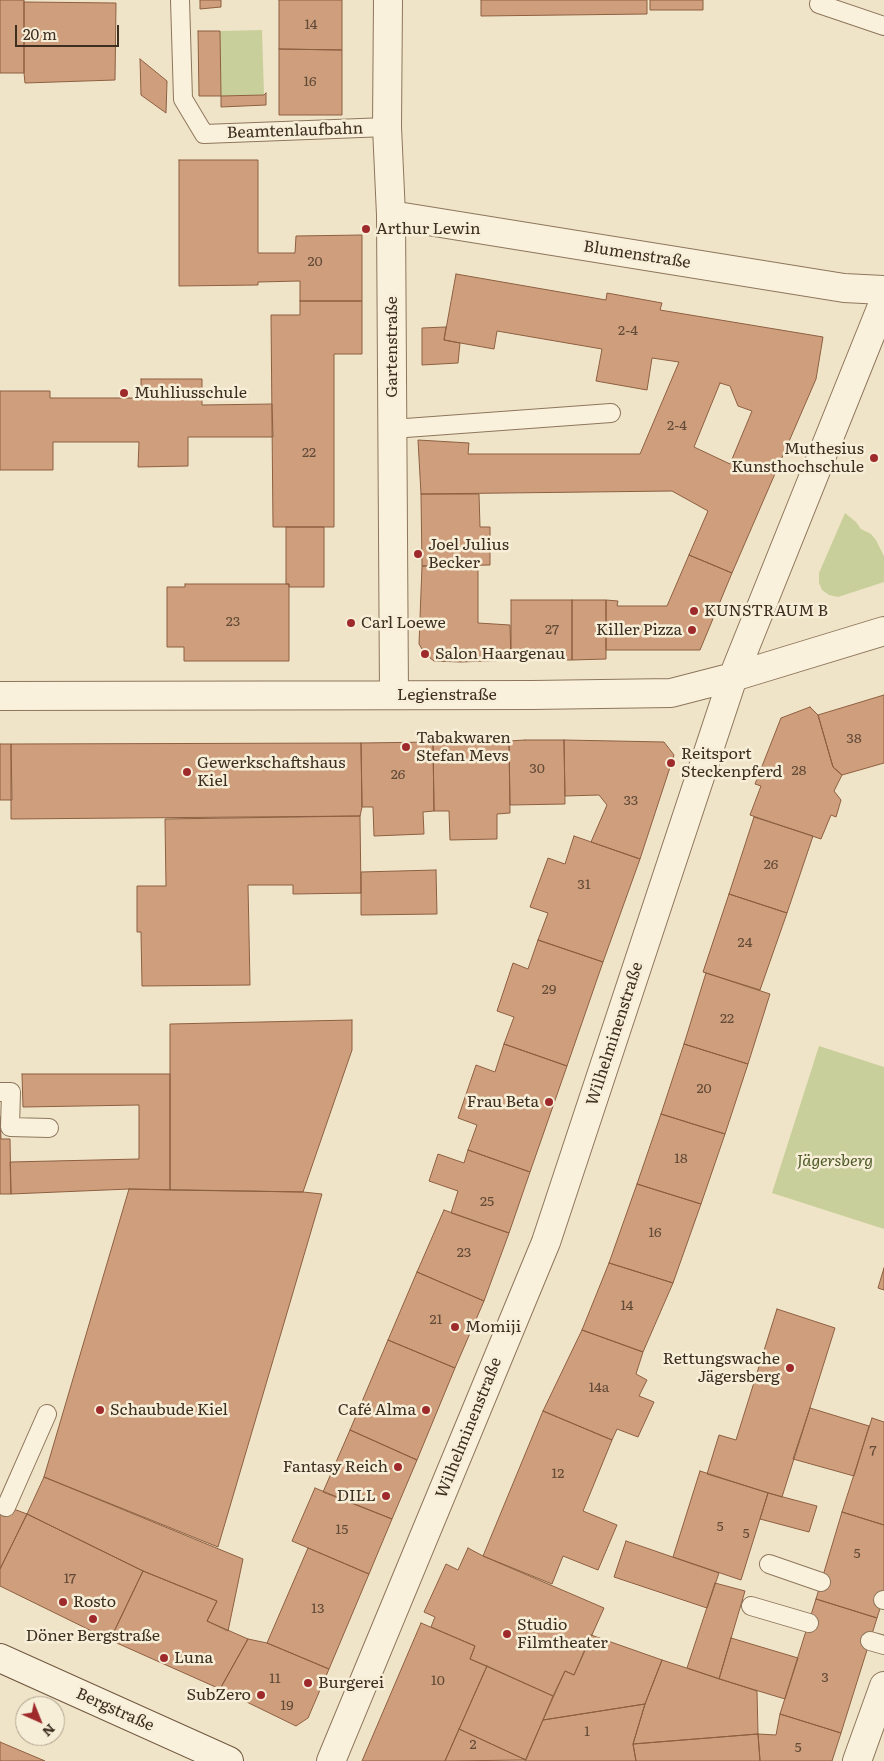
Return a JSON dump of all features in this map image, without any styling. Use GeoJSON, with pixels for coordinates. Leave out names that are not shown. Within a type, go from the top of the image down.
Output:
{"type":"FeatureCollection","features":[{"type":"Feature","properties":{"kind":"street","name":"Gartenstraße"},"geometry":{"type":"LineString","coordinates":[[388,0],[387,134],[391,215],[394,695]]}},
{"type":"Feature","properties":{"kind":"street","name":"Blumenstraße"},"geometry":{"type":"LineString","coordinates":[[391,215],[844,288],[884,290]]}},
{"type":"Feature","properties":{"kind":"street","name":"Wilhelminenstraße"},"geometry":{"type":"LineString","coordinates":[[331,1761],[546,1242],[733,678],[884,301]]}},
{"type":"Feature","properties":{"kind":"street","name":"Legienstraße"},"geometry":{"type":"LineString","coordinates":[[0,696],[670,693],[733,678],[884,630]]}},
{"type":"Feature","properties":{"kind":"street","name":"Bergstraße"},"geometry":{"type":"LineString","coordinates":[[0,1658],[229,1761]]}},
{"type":"Feature","properties":{"kind":"street"},"geometry":{"type":"LineString","coordinates":[[857,1761],[884,1686]]}},
{"type":"Feature","properties":{"kind":"lane","name":"Beamtenlaufbahn"},"geometry":{"type":"LineString","coordinates":[[180,0],[183,99],[204,134],[387,134]]}},
{"type":"Feature","properties":{"kind":"lane"},"geometry":{"type":"LineString","coordinates":[[819,4],[884,26]]}},
{"type":"Feature","properties":{"kind":"lane"},"geometry":{"type":"LineString","coordinates":[[392,429],[611,413]]}},
{"type":"Feature","properties":{"kind":"lane"},"geometry":{"type":"LineString","coordinates":[[0,1092],[11,1092],[10,1127],[49,1128]]}},
{"type":"Feature","properties":{"kind":"lane"},"geometry":{"type":"LineString","coordinates":[[6,1507],[47,1414]]}},
{"type":"Feature","properties":{"kind":"lane"},"geometry":{"type":"LineString","coordinates":[[769,1564],[821,1582]]}},
{"type":"Feature","properties":{"kind":"lane"},"geometry":{"type":"LineString","coordinates":[[751,1606],[809,1623]]}},
{"type":"Feature","properties":{"kind":"green space"},"geometry":{"type":"Polygon","coordinates":[[[262,30],[264,95],[221,96],[220,31],[262,30]]]}},
{"type":"Feature","properties":{"kind":"green space"},"geometry":{"type":"Polygon","coordinates":[[[845,513],[861,529],[871,534],[876,540],[884,556],[884,582],[838,597],[829,595],[822,590],[819,583],[819,573],[845,513]]]}},
{"type":"Feature","properties":{"kind":"green space","name":"Jägersberg"},"geometry":{"type":"Polygon","coordinates":[[[819,1046],[884,1067],[884,1229],[772,1193],[819,1046]]]}},
{"type":"Feature","properties":{"kind":"building"},"geometry":{"type":"Polygon","coordinates":[[[0,0],[24,0],[24,73],[0,73],[0,0]]]}},
{"type":"Feature","properties":{"kind":"building"},"geometry":{"type":"Polygon","coordinates":[[[200,0],[221,0],[221,7],[200,9],[200,0]]]}},
{"type":"Feature","properties":{"kind":"building"},"geometry":{"type":"Polygon","coordinates":[[[279,0],[342,0],[342,50],[279,49],[279,0]]]}},
{"type":"Feature","properties":{"kind":"building"},"geometry":{"type":"Polygon","coordinates":[[[481,0],[647,0],[647,14],[481,16],[481,0]]]}},
{"type":"Feature","properties":{"kind":"building"},"geometry":{"type":"Polygon","coordinates":[[[650,0],[703,0],[703,10],[650,10],[650,0]]]}},
{"type":"Feature","properties":{"kind":"building"},"geometry":{"type":"Polygon","coordinates":[[[24,2],[116,3],[115,80],[25,83],[24,2]]]}},
{"type":"Feature","properties":{"kind":"building"},"geometry":{"type":"Polygon","coordinates":[[[198,31],[220,31],[221,96],[199,96],[198,31]]]}},
{"type":"Feature","properties":{"kind":"building"},"geometry":{"type":"Polygon","coordinates":[[[279,49],[342,50],[342,115],[279,115],[279,49]]]}},
{"type":"Feature","properties":{"kind":"building"},"geometry":{"type":"Polygon","coordinates":[[[140,59],[167,81],[166,113],[141,95],[140,59]]]}},
{"type":"Feature","properties":{"kind":"building"},"geometry":{"type":"Polygon","coordinates":[[[266,93],[266,105],[221,107],[221,96],[264,95],[266,93]]]}},
{"type":"Feature","properties":{"kind":"building"},"geometry":{"type":"Polygon","coordinates":[[[179,160],[258,160],[258,253],[295,253],[296,236],[362,235],[362,301],[300,301],[300,281],[258,282],[258,285],[179,286],[179,160]]]}},
{"type":"Feature","properties":{"kind":"building"},"geometry":{"type":"Polygon","coordinates":[[[456,274],[606,300],[607,293],[662,303],[660,310],[823,337],[816,379],[732,573],[689,555],[708,511],[672,491],[421,494],[418,440],[469,443],[468,454],[640,454],[679,362],[652,358],[647,390],[596,381],[602,349],[497,331],[494,349],[444,340],[456,274]],[[720,383],[694,447],[730,464],[752,411],[738,406],[730,386],[720,383]]]}},
{"type":"Feature","properties":{"kind":"building"},"geometry":{"type":"Polygon","coordinates":[[[300,301],[362,301],[362,354],[334,354],[334,527],[273,527],[271,315],[300,315],[300,301]]]}},
{"type":"Feature","properties":{"kind":"building"},"geometry":{"type":"Polygon","coordinates":[[[446,327],[444,340],[460,343],[458,363],[422,365],[422,328],[446,327]]]}},
{"type":"Feature","properties":{"kind":"building"},"geometry":{"type":"Polygon","coordinates":[[[141,379],[202,379],[202,405],[272,404],[273,437],[188,437],[188,466],[138,467],[139,442],[53,442],[53,470],[0,470],[0,391],[50,391],[50,398],[141,398],[141,379]]]}},
{"type":"Feature","properties":{"kind":"building"},"geometry":{"type":"Polygon","coordinates":[[[421,494],[479,494],[480,527],[490,527],[490,565],[422,566],[421,494]]]}},
{"type":"Feature","properties":{"kind":"building"},"geometry":{"type":"Polygon","coordinates":[[[286,527],[324,527],[324,587],[289,587],[289,584],[286,584],[286,527]]]}},
{"type":"Feature","properties":{"kind":"building"},"geometry":{"type":"Polygon","coordinates":[[[689,555],[732,573],[700,650],[606,650],[606,600],[618,601],[617,606],[667,606],[689,555]]]}},
{"type":"Feature","properties":{"kind":"building"},"geometry":{"type":"Polygon","coordinates":[[[478,565],[478,623],[510,625],[511,660],[434,661],[425,654],[419,644],[422,566],[478,565]]]}},
{"type":"Feature","properties":{"kind":"building"},"geometry":{"type":"Polygon","coordinates":[[[185,584],[289,584],[289,661],[184,661],[184,647],[167,647],[167,587],[185,587],[185,584]]]}},
{"type":"Feature","properties":{"kind":"building"},"geometry":{"type":"Polygon","coordinates":[[[511,600],[572,600],[572,660],[511,660],[511,600]]]}},
{"type":"Feature","properties":{"kind":"building"},"geometry":{"type":"Polygon","coordinates":[[[572,600],[606,600],[606,659],[572,660],[572,600]]]}},
{"type":"Feature","properties":{"kind":"building"},"geometry":{"type":"Polygon","coordinates":[[[884,695],[884,763],[842,775],[833,767],[818,715],[884,695]]]}},
{"type":"Feature","properties":{"kind":"building"},"geometry":{"type":"Polygon","coordinates":[[[810,707],[818,715],[833,767],[842,775],[834,791],[841,800],[836,817],[831,815],[821,839],[750,815],[761,786],[755,784],[781,718],[810,707]]]}},
{"type":"Feature","properties":{"kind":"building"},"geometry":{"type":"Polygon","coordinates":[[[564,740],[565,804],[510,805],[509,741],[564,740]]]}},
{"type":"Feature","properties":{"kind":"building"},"geometry":{"type":"Polygon","coordinates":[[[564,740],[664,742],[674,755],[640,859],[591,842],[607,805],[599,795],[565,796],[564,740]]]}},
{"type":"Feature","properties":{"kind":"building"},"geometry":{"type":"Polygon","coordinates":[[[509,741],[510,813],[497,814],[497,839],[450,840],[449,811],[434,811],[433,742],[509,741]]]}},
{"type":"Feature","properties":{"kind":"building"},"geometry":{"type":"Polygon","coordinates":[[[433,742],[434,811],[423,812],[424,834],[374,836],[373,807],[362,807],[361,743],[433,742]]]}},
{"type":"Feature","properties":{"kind":"building","name":"Gewerkschaftshaus Kiel"},"geometry":{"type":"Polygon","coordinates":[[[361,743],[362,807],[360,816],[11,819],[11,744],[361,743]]]}},
{"type":"Feature","properties":{"kind":"building"},"geometry":{"type":"Polygon","coordinates":[[[0,744],[11,744],[12,800],[0,800],[0,744]]]}},
{"type":"Feature","properties":{"kind":"building"},"geometry":{"type":"Polygon","coordinates":[[[360,816],[361,893],[293,894],[293,885],[248,885],[250,985],[142,986],[141,932],[137,932],[137,886],[166,886],[165,819],[360,816]]]}},
{"type":"Feature","properties":{"kind":"building"},"geometry":{"type":"Polygon","coordinates":[[[754,817],[813,836],[787,913],[729,894],[754,817]]]}},
{"type":"Feature","properties":{"kind":"building"},"geometry":{"type":"Polygon","coordinates":[[[574,836],[640,859],[603,962],[538,940],[548,913],[530,907],[548,858],[565,864],[574,836]]]}},
{"type":"Feature","properties":{"kind":"building"},"geometry":{"type":"Polygon","coordinates":[[[436,870],[437,914],[361,915],[361,872],[436,870]]]}},
{"type":"Feature","properties":{"kind":"building"},"geometry":{"type":"Polygon","coordinates":[[[729,894],[787,913],[760,990],[703,972],[729,894]]]}},
{"type":"Feature","properties":{"kind":"building"},"geometry":{"type":"Polygon","coordinates":[[[538,940],[603,962],[567,1066],[504,1044],[514,1017],[497,1011],[513,963],[528,969],[538,940]]]}},
{"type":"Feature","properties":{"kind":"building"},"geometry":{"type":"Polygon","coordinates":[[[706,973],[770,994],[748,1064],[684,1044],[706,973]]]}},
{"type":"Feature","properties":{"kind":"building"},"geometry":{"type":"Polygon","coordinates":[[[352,1020],[352,1050],[303,1192],[170,1190],[170,1024],[352,1020]]]}},
{"type":"Feature","properties":{"kind":"building"},"geometry":{"type":"Polygon","coordinates":[[[504,1044],[567,1066],[530,1172],[468,1150],[477,1125],[458,1118],[476,1065],[495,1072],[504,1044]]]}},
{"type":"Feature","properties":{"kind":"building"},"geometry":{"type":"Polygon","coordinates":[[[684,1044],[748,1064],[725,1134],[661,1114],[684,1044]]]}},
{"type":"Feature","properties":{"kind":"building"},"geometry":{"type":"Polygon","coordinates":[[[22,1074],[170,1074],[170,1190],[129,1189],[11,1194],[10,1162],[139,1159],[139,1105],[23,1107],[22,1074]]]}},
{"type":"Feature","properties":{"kind":"building"},"geometry":{"type":"Polygon","coordinates":[[[661,1114],[725,1134],[701,1204],[637,1184],[661,1114]]]}},
{"type":"Feature","properties":{"kind":"building"},"geometry":{"type":"Polygon","coordinates":[[[0,1117],[1,1139],[10,1139],[11,1194],[0,1194],[0,1117]]]}},
{"type":"Feature","properties":{"kind":"building"},"geometry":{"type":"Polygon","coordinates":[[[468,1150],[530,1172],[509,1233],[451,1213],[458,1191],[429,1181],[438,1154],[464,1163],[468,1150]]]}},
{"type":"Feature","properties":{"kind":"building"},"geometry":{"type":"Polygon","coordinates":[[[637,1184],[701,1204],[673,1283],[609,1263],[637,1184]]]}},
{"type":"Feature","properties":{"kind":"building"},"geometry":{"type":"Polygon","coordinates":[[[129,1189],[303,1192],[322,1194],[218,1547],[44,1477],[129,1189]]]}},
{"type":"Feature","properties":{"kind":"building"},"geometry":{"type":"Polygon","coordinates":[[[444,1210],[509,1233],[484,1301],[417,1272],[444,1210]]]}},
{"type":"Feature","properties":{"kind":"building"},"geometry":{"type":"Polygon","coordinates":[[[609,1263],[673,1283],[643,1352],[582,1330],[609,1263]]]}},
{"type":"Feature","properties":{"kind":"building"},"geometry":{"type":"Polygon","coordinates":[[[884,1268],[884,1290],[878,1288],[884,1268]]]}},
{"type":"Feature","properties":{"kind":"building"},"geometry":{"type":"Polygon","coordinates":[[[417,1272],[484,1301],[455,1368],[388,1340],[417,1272]]]}},
{"type":"Feature","properties":{"kind":"building","name":"Rettungswache Jägersberg"},"geometry":{"type":"Polygon","coordinates":[[[777,1309],[835,1328],[782,1497],[707,1474],[719,1435],[736,1440],[777,1309]]]}},
{"type":"Feature","properties":{"kind":"building"},"geometry":{"type":"Polygon","coordinates":[[[582,1330],[643,1352],[636,1374],[647,1380],[639,1396],[654,1402],[638,1437],[617,1429],[612,1440],[543,1411],[582,1330]]]}},
{"type":"Feature","properties":{"kind":"building"},"geometry":{"type":"Polygon","coordinates":[[[388,1340],[455,1368],[417,1460],[350,1430],[388,1340]]]}},
{"type":"Feature","properties":{"kind":"building"},"geometry":{"type":"Polygon","coordinates":[[[810,1408],[869,1426],[854,1476],[793,1459],[810,1408]]]}},
{"type":"Feature","properties":{"kind":"building"},"geometry":{"type":"Polygon","coordinates":[[[543,1411],[612,1440],[583,1511],[617,1525],[598,1570],[563,1556],[552,1584],[483,1556],[543,1411]]]}},
{"type":"Feature","properties":{"kind":"building"},"geometry":{"type":"Polygon","coordinates":[[[872,1418],[884,1422],[884,1525],[842,1512],[872,1418]]]}},
{"type":"Feature","properties":{"kind":"building"},"geometry":{"type":"Polygon","coordinates":[[[350,1430],[417,1460],[392,1519],[323,1492],[350,1430]]]}},
{"type":"Feature","properties":{"kind":"building"},"geometry":{"type":"Polygon","coordinates":[[[700,1471],[768,1493],[741,1580],[673,1557],[700,1471]]]}},
{"type":"Feature","properties":{"kind":"building"},"geometry":{"type":"Polygon","coordinates":[[[44,1477],[243,1559],[228,1631],[207,1621],[217,1601],[143,1571],[27,1514],[44,1477]]]}},
{"type":"Feature","properties":{"kind":"building"},"geometry":{"type":"Polygon","coordinates":[[[315,1488],[392,1519],[369,1574],[292,1541],[315,1488]]]}},
{"type":"Feature","properties":{"kind":"building"},"geometry":{"type":"Polygon","coordinates":[[[768,1493],[817,1506],[809,1532],[760,1519],[768,1493]]]}},
{"type":"Feature","properties":{"kind":"building"},"geometry":{"type":"Polygon","coordinates":[[[0,1504],[27,1514],[0,1569],[0,1504]]]}},
{"type":"Feature","properties":{"kind":"building"},"geometry":{"type":"Polygon","coordinates":[[[842,1512],[884,1525],[884,1596],[877,1618],[816,1599],[842,1512]]]}},
{"type":"Feature","properties":{"kind":"building"},"geometry":{"type":"Polygon","coordinates":[[[27,1514],[143,1571],[110,1640],[0,1586],[0,1569],[27,1514]]]}},
{"type":"Feature","properties":{"kind":"building"},"geometry":{"type":"Polygon","coordinates":[[[626,1541],[719,1573],[707,1608],[614,1577],[626,1541]]]}},
{"type":"Feature","properties":{"kind":"building"},"geometry":{"type":"Polygon","coordinates":[[[308,1548],[369,1574],[329,1669],[267,1643],[308,1548]]]}},
{"type":"Feature","properties":{"kind":"building"},"geometry":{"type":"Polygon","coordinates":[[[468,1548],[604,1608],[574,1675],[565,1671],[553,1696],[470,1659],[475,1646],[431,1627],[435,1617],[424,1612],[446,1564],[458,1570],[468,1548]]]}},
{"type":"Feature","properties":{"kind":"building"},"geometry":{"type":"Polygon","coordinates":[[[143,1571],[217,1601],[207,1621],[248,1639],[220,1689],[110,1640],[143,1571]]]}},
{"type":"Feature","properties":{"kind":"building"},"geometry":{"type":"Polygon","coordinates":[[[715,1583],[745,1591],[719,1679],[687,1668],[715,1583]]]}},
{"type":"Feature","properties":{"kind":"building"},"geometry":{"type":"Polygon","coordinates":[[[816,1599],[877,1618],[841,1733],[780,1714],[816,1599]]]}},
{"type":"Feature","properties":{"kind":"building"},"geometry":{"type":"Polygon","coordinates":[[[421,1623],[475,1646],[470,1659],[487,1666],[445,1761],[362,1761],[421,1623]]]}},
{"type":"Feature","properties":{"kind":"building"},"geometry":{"type":"Polygon","coordinates":[[[591,1635],[662,1660],[645,1704],[543,1720],[565,1671],[574,1675],[591,1635]]]}},
{"type":"Feature","properties":{"kind":"building"},"geometry":{"type":"Polygon","coordinates":[[[731,1638],[798,1658],[785,1699],[719,1679],[731,1638]]]}},
{"type":"Feature","properties":{"kind":"building"},"geometry":{"type":"Polygon","coordinates":[[[248,1639],[267,1643],[329,1669],[308,1718],[296,1726],[220,1689],[248,1639]]]}},
{"type":"Feature","properties":{"kind":"building"},"geometry":{"type":"Polygon","coordinates":[[[662,1660],[757,1691],[758,1734],[633,1744],[645,1704],[662,1660]]]}},
{"type":"Feature","properties":{"kind":"building"},"geometry":{"type":"Polygon","coordinates":[[[487,1666],[553,1696],[526,1760],[459,1729],[487,1666]]]}},
{"type":"Feature","properties":{"kind":"building"},"geometry":{"type":"Polygon","coordinates":[[[645,1704],[633,1744],[636,1761],[525,1761],[543,1720],[645,1704]]]}},
{"type":"Feature","properties":{"kind":"building"},"geometry":{"type":"Polygon","coordinates":[[[780,1714],[841,1733],[832,1761],[760,1761],[758,1734],[776,1735],[780,1714]]]}},
{"type":"Feature","properties":{"kind":"building"},"geometry":{"type":"Polygon","coordinates":[[[459,1729],[526,1760],[445,1761],[459,1729]]]}},
{"type":"Feature","properties":{"kind":"building"},"geometry":{"type":"Polygon","coordinates":[[[758,1734],[760,1761],[636,1761],[633,1744],[758,1734]]]}},
{"type":"Feature","properties":{"kind":"building"},"geometry":{"type":"Polygon","coordinates":[[[0,1742],[45,1761],[0,1761],[0,1742]]]}},
{"type":"Feature","properties":{"kind":"place","name":"Arthur Lewin"},"geometry":{"type":"Point","coordinates":[366,229]}},
{"type":"Feature","properties":{"kind":"place","name":"Muhliusschule"},"geometry":{"type":"Point","coordinates":[124,393]}},
{"type":"Feature","properties":{"kind":"place","name":"Muthesius Kunsthochschule"},"geometry":{"type":"Point","coordinates":[874,458]}},
{"type":"Feature","properties":{"kind":"place","name":"Joel Julius Becker"},"geometry":{"type":"Point","coordinates":[418,554]}},
{"type":"Feature","properties":{"kind":"place","name":"KUNSTRAUM B"},"geometry":{"type":"Point","coordinates":[694,611]}},
{"type":"Feature","properties":{"kind":"place","name":"Carl Loewe"},"geometry":{"type":"Point","coordinates":[351,623]}},
{"type":"Feature","properties":{"kind":"place","name":"Killer Pizza"},"geometry":{"type":"Point","coordinates":[692,630]}},
{"type":"Feature","properties":{"kind":"place","name":"Salon Haargenau"},"geometry":{"type":"Point","coordinates":[425,654]}},
{"type":"Feature","properties":{"kind":"place","name":"Tabakwaren Stefan Mevs"},"geometry":{"type":"Point","coordinates":[406,747]}},
{"type":"Feature","properties":{"kind":"place","name":"Reitsport Steckenpferd"},"geometry":{"type":"Point","coordinates":[671,763]}},
{"type":"Feature","properties":{"kind":"place","name":"Gewerkschaftshaus Kiel"},"geometry":{"type":"Point","coordinates":[187,772]}},
{"type":"Feature","properties":{"kind":"place","name":"Frau Beta"},"geometry":{"type":"Point","coordinates":[549,1102]}},
{"type":"Feature","properties":{"kind":"place","name":"Momiji"},"geometry":{"type":"Point","coordinates":[455,1327]}},
{"type":"Feature","properties":{"kind":"place","name":"Rettungswache Jägersberg"},"geometry":{"type":"Point","coordinates":[790,1368]}},
{"type":"Feature","properties":{"kind":"place","name":"Schaubude Kiel"},"geometry":{"type":"Point","coordinates":[100,1410]}},
{"type":"Feature","properties":{"kind":"place","name":"Café Alma"},"geometry":{"type":"Point","coordinates":[426,1410]}},
{"type":"Feature","properties":{"kind":"place","name":"Fantasy Reich"},"geometry":{"type":"Point","coordinates":[398,1467]}},
{"type":"Feature","properties":{"kind":"place","name":"DILL"},"geometry":{"type":"Point","coordinates":[386,1496]}},
{"type":"Feature","properties":{"kind":"place","name":"Rosto"},"geometry":{"type":"Point","coordinates":[63,1602]}},
{"type":"Feature","properties":{"kind":"place","name":"Döner Bergstraße"},"geometry":{"type":"Point","coordinates":[93,1619]}},
{"type":"Feature","properties":{"kind":"place","name":"Studio Filmtheater"},"geometry":{"type":"Point","coordinates":[507,1634]}},
{"type":"Feature","properties":{"kind":"place","name":"Luna"},"geometry":{"type":"Point","coordinates":[164,1658]}},
{"type":"Feature","properties":{"kind":"place","name":"Burgerei"},"geometry":{"type":"Point","coordinates":[308,1683]}},
{"type":"Feature","properties":{"kind":"place","name":"SubZero"},"geometry":{"type":"Point","coordinates":[261,1695]}}]}
